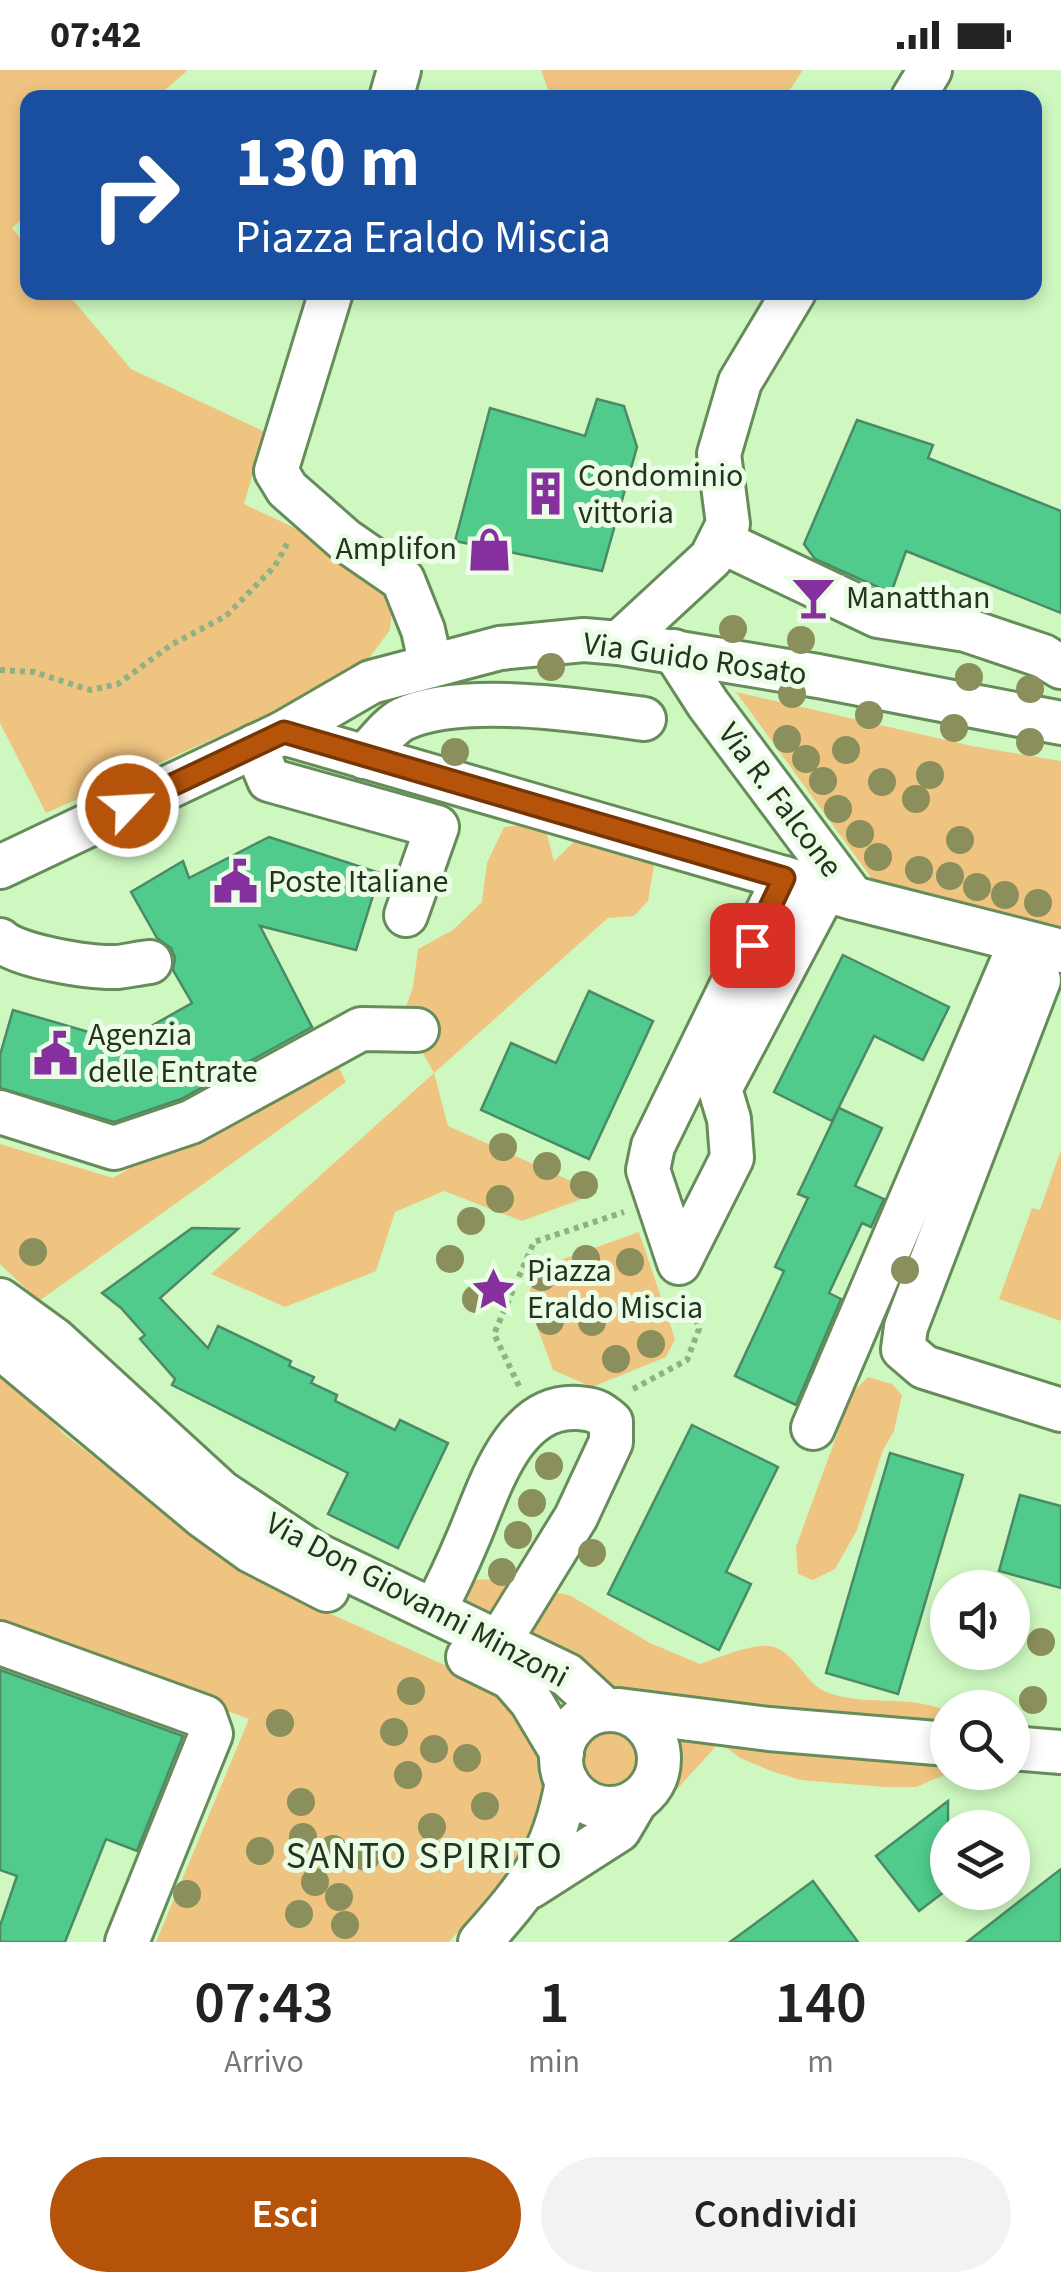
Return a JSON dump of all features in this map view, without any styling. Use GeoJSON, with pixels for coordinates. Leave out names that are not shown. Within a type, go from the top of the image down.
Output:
{"type":"FeatureCollection","features":[{"type":"Feature","properties":{"kind":"street"},"geometry":{"type":"LineString","coordinates":[[329,300],[276,472],[286,489],[345,540],[403,580],[423,630],[431,666]]}},
{"type":"Feature","properties":{"kind":"street"},"geometry":{"type":"LineString","coordinates":[[619,643],[711,558],[720,541],[728,524],[719,454],[734,400],[740,382],[789,300]]}},
{"type":"Feature","properties":{"kind":"street"},"geometry":{"type":"LineString","coordinates":[[720,541],[878,616],[966,630],[1043,656],[1061,667]]}},
{"type":"Feature","properties":{"kind":"street","name":"Via Guido Rosato"},"geometry":{"type":"LineString","coordinates":[[0,867],[270,739],[371,682],[500,648],[584,640],[619,643],[1061,723]]}},
{"type":"Feature","properties":{"kind":"street","name":"Via R. Falcone"},"geometry":{"type":"LineString","coordinates":[[674,651],[839,894]]}},
{"type":"Feature","properties":{"kind":"street"},"geometry":{"type":"LineString","coordinates":[[364,757],[402,720],[464,705],[572,709],[644,719]]}},
{"type":"Feature","properties":{"kind":"street"},"geometry":{"type":"LineString","coordinates":[[406,915],[436,827],[269,780],[270,739],[364,757],[839,894],[1040,957]]}},
{"type":"Feature","properties":{"kind":"street"},"geometry":{"type":"LineString","coordinates":[[679,1263],[648,1170],[654,1146],[784,878]]}},
{"type":"Feature","properties":{"kind":"street"},"geometry":{"type":"LineString","coordinates":[[679,1263],[732,1158],[729,1119],[720,1089],[839,894]]}},
{"type":"Feature","properties":{"kind":"street"},"geometry":{"type":"LineString","coordinates":[[0,940],[8,948],[34,955],[114,967],[150,962]]}},
{"type":"Feature","properties":{"kind":"street"},"geometry":{"type":"LineString","coordinates":[[1040,957],[906,1327],[903,1349],[924,1367],[1061,1410]]}},
{"type":"Feature","properties":{"kind":"street"},"geometry":{"type":"LineString","coordinates":[[813,1428],[1040,957]]}},
{"type":"Feature","properties":{"kind":"street"},"geometry":{"type":"LineString","coordinates":[[0,1112],[114,1148],[191,1122],[361,1029],[417,1030]]}},
{"type":"Feature","properties":{"kind":"street","name":"Via Don Giovanni Minzoni"},"geometry":{"type":"LineString","coordinates":[[0,1300],[55,1340],[221,1492],[313,1552],[568,1675],[612,1710]]}},
{"type":"Feature","properties":{"kind":"street","name":"Via Don Giovanni Minzoni"},"geometry":{"type":"LineString","coordinates":[[0,1347],[107,1439],[251,1551],[511,1678],[531,1701],[576,1794],[590,1804],[621,1807],[649,1790],[660,1758],[657,1741],[636,1716],[612,1710],[588,1714],[566,1737],[564,1767]]}},
{"type":"Feature","properties":{"kind":"street"},"geometry":{"type":"LineString","coordinates":[[434,1611],[505,1455],[524,1429],[566,1407],[597,1409],[611,1422],[611,1442],[576,1517],[499,1642]]}},
{"type":"Feature","properties":{"kind":"street"},"geometry":{"type":"LineString","coordinates":[[0,1643],[204,1717],[211,1734],[128,1942]]}},
{"type":"Feature","properties":{"kind":"street"},"geometry":{"type":"LineString","coordinates":[[612,1710],[769,1730],[930,1743]]}},
{"type":"Feature","properties":{"kind":"street"},"geometry":{"type":"LineString","coordinates":[[1030,1749],[1061,1752]]}},
{"type":"Feature","properties":{"kind":"street"},"geometry":{"type":"LineString","coordinates":[[480,1942],[526,1890],[560,1823],[564,1767]]}},
{"type":"Feature","properties":{"kind":"street"},"geometry":{"type":"LineString","coordinates":[[526,1890],[619,1830],[636,1801]]}},
{"type":"Feature","properties":{"kind":"path"},"geometry":{"type":"LineString","coordinates":[[0,670],[34,672],[90,690],[118,684],[171,645],[226,616],[254,588],[275,566],[290,536],[300,500]]}},
{"type":"Feature","properties":{"kind":"path"},"geometry":{"type":"LineString","coordinates":[[535,1421],[494,1334],[534,1242],[657,1199]]}},
{"type":"Feature","properties":{"kind":"path"},"geometry":{"type":"LineString","coordinates":[[597,1409],[687,1360],[698,1329],[679,1263]]}},
{"type":"Feature","properties":{"kind":"shaded area"},"geometry":{"type":"Polygon","coordinates":[[[0,70],[188,70],[165,90],[20,90],[20,221],[12,228],[20,238],[20,300],[73,300],[131,369],[265,432],[244,504],[348,553],[393,598],[390,630],[361,669],[46,813],[0,723],[0,70]]]}},
{"type":"Feature","properties":{"kind":"shaded area"},"geometry":{"type":"Polygon","coordinates":[[[541,70],[803,70],[790,90],[548,90],[541,70]]]}},
{"type":"Feature","properties":{"kind":"shaded area"},"geometry":{"type":"Polygon","coordinates":[[[736,692],[972,746],[1061,761],[1061,931],[875,883],[736,692]]]}},
{"type":"Feature","properties":{"kind":"shaded area"},"geometry":{"type":"Polygon","coordinates":[[[544,823],[554,861],[581,835],[655,860],[648,901],[634,916],[608,918],[434,1073],[418,1044],[400,1024],[413,987],[418,949],[453,930],[482,902],[487,863],[504,827],[544,823]]]}},
{"type":"Feature","properties":{"kind":"shaded area"},"geometry":{"type":"Polygon","coordinates":[[[334,1058],[346,1082],[39,1301],[0,1264],[0,1144],[113,1178],[184,1136],[334,1058]]]}},
{"type":"Feature","properties":{"kind":"shaded area"},"geometry":{"type":"Polygon","coordinates":[[[434,1073],[448,1126],[598,1193],[522,1221],[444,1191],[395,1212],[376,1271],[285,1307],[211,1274],[434,1073]]]}},
{"type":"Feature","properties":{"kind":"shaded area"},"geometry":{"type":"Polygon","coordinates":[[[1061,1150],[1061,1321],[999,1299],[1032,1208],[1040,1210],[1061,1150]]]}},
{"type":"Feature","properties":{"kind":"shaded area"},"geometry":{"type":"Polygon","coordinates":[[[639,1232],[675,1339],[666,1357],[592,1387],[553,1370],[532,1313],[530,1289],[541,1267],[639,1232]]]}},
{"type":"Feature","properties":{"kind":"shaded area"},"geometry":{"type":"Polygon","coordinates":[[[0,1368],[63,1433],[194,1535],[282,1592],[489,1685],[536,1727],[552,1776],[522,1860],[449,1942],[156,1942],[249,1719],[0,1629],[0,1368]]]}},
{"type":"Feature","properties":{"kind":"shaded area"},"geometry":{"type":"Polygon","coordinates":[[[868,1377],[892,1384],[902,1395],[894,1431],[883,1450],[857,1530],[835,1569],[813,1580],[798,1574],[796,1547],[852,1393],[868,1377]]]}},
{"type":"Feature","properties":{"kind":"shaded area"},"geometry":{"type":"Polygon","coordinates":[[[500,1579],[571,1596],[650,1643],[700,1664],[748,1648],[774,1647],[789,1656],[826,1692],[856,1699],[930,1706],[930,1781],[916,1787],[884,1787],[801,1780],[740,1758],[708,1733],[609,1703],[436,1604],[472,1580],[500,1579]]]}},
{"type":"Feature","properties":{"kind":"shaded area"},"geometry":{"type":"Polygon","coordinates":[[[610,1732],[628,1740],[636,1758],[628,1776],[610,1784],[592,1776],[584,1758],[592,1740],[610,1732]]]}},
{"type":"Feature","properties":{"kind":"shaded area"},"geometry":{"type":"Polygon","coordinates":[[[668,1736],[717,1745],[640,1830],[661,1797],[669,1774],[668,1736]]]}},
{"type":"Feature","properties":{"kind":"building","name":"Condominio vittoria"},"geometry":{"type":"Polygon","coordinates":[[[597,399],[624,406],[637,447],[602,571],[455,541],[490,408],[585,436],[597,399]]]}},
{"type":"Feature","properties":{"kind":"building"},"geometry":{"type":"Polygon","coordinates":[[[857,420],[933,445],[928,458],[1061,511],[1061,613],[906,551],[891,593],[815,559],[804,544],[857,420]]]}},
{"type":"Feature","properties":{"kind":"building"},"geometry":{"type":"Polygon","coordinates":[[[269,837],[380,873],[356,950],[260,926],[312,1027],[181,1099],[114,1122],[0,1088],[0,1055],[13,1010],[123,1042],[192,1003],[173,970],[175,958],[171,948],[157,938],[131,892],[183,861],[189,878],[269,837]]]}},
{"type":"Feature","properties":{"kind":"building"},"geometry":{"type":"Polygon","coordinates":[[[843,955],[949,1007],[923,1060],[874,1036],[832,1121],[774,1092],[843,955]]]}},
{"type":"Feature","properties":{"kind":"building"},"geometry":{"type":"Polygon","coordinates":[[[589,991],[653,1021],[589,1159],[481,1110],[511,1043],[556,1063],[589,991]]]}},
{"type":"Feature","properties":{"kind":"building"},"geometry":{"type":"Polygon","coordinates":[[[839,1108],[882,1128],[855,1186],[884,1199],[871,1227],[862,1223],[829,1293],[841,1299],[796,1405],[735,1376],[784,1271],[775,1267],[808,1198],[798,1194],[839,1108]]]}},
{"type":"Feature","properties":{"kind":"building"},"geometry":{"type":"Polygon","coordinates":[[[192,1228],[238,1229],[160,1298],[208,1348],[218,1326],[291,1361],[289,1366],[314,1377],[311,1383],[337,1395],[335,1401],[395,1430],[400,1420],[448,1443],[398,1548],[328,1514],[348,1473],[172,1385],[175,1379],[140,1339],[145,1335],[102,1293],[192,1228]]]}},
{"type":"Feature","properties":{"kind":"building"},"geometry":{"type":"Polygon","coordinates":[[[692,1425],[778,1467],[726,1572],[751,1584],[719,1650],[608,1594],[692,1425]]]}},
{"type":"Feature","properties":{"kind":"building"},"geometry":{"type":"Polygon","coordinates":[[[890,1453],[963,1475],[935,1570],[930,1570],[930,1586],[898,1694],[826,1673],[890,1453]]]}},
{"type":"Feature","properties":{"kind":"building"},"geometry":{"type":"Polygon","coordinates":[[[1020,1495],[1061,1506],[1061,1588],[1030,1580],[1030,1570],[999,1570],[1020,1495]]]}},
{"type":"Feature","properties":{"kind":"building"},"geometry":{"type":"Polygon","coordinates":[[[0,1670],[183,1736],[137,1851],[106,1839],[65,1942],[0,1942],[0,1926],[17,1876],[0,1870],[0,1670]]]}},
{"type":"Feature","properties":{"kind":"building"},"geometry":{"type":"Polygon","coordinates":[[[930,1815],[930,1903],[919,1911],[876,1856],[930,1815]]]}},
{"type":"Feature","properties":{"kind":"building"},"geometry":{"type":"Polygon","coordinates":[[[1061,1869],[1061,1942],[967,1942],[1008,1910],[1030,1910],[1030,1893],[1061,1869]]]}},
{"type":"Feature","properties":{"kind":"building"},"geometry":{"type":"Polygon","coordinates":[[[813,1881],[858,1942],[730,1942],[813,1881]]]}},
{"type":"Feature","properties":{"kind":"place","name":"Condominio vittoria"},"geometry":{"type":"Point","coordinates":[545,494]}},
{"type":"Feature","properties":{"kind":"place","name":"Amplifon"},"geometry":{"type":"Point","coordinates":[490,549]}},
{"type":"Feature","properties":{"kind":"place","name":"Manatthan"},"geometry":{"type":"Point","coordinates":[813,598]}},
{"type":"Feature","properties":{"kind":"place","name":"Poste Italiane"},"geometry":{"type":"Point","coordinates":[235,882]}},
{"type":"Feature","properties":{"kind":"place","name":"Agenzia delle Entrate"},"geometry":{"type":"Point","coordinates":[55,1053]}},
{"type":"Feature","properties":{"kind":"place","name":"Piazza Eraldo Miscia"},"geometry":{"type":"Point","coordinates":[494,1289]}},
{"type":"Feature","properties":{"kind":"district","name":"SANTO SPIRITO"},"geometry":{"type":"Point","coordinates":[425,1856]}},
{"type":"Feature","properties":{"kind":"route"},"geometry":{"type":"LineString","coordinates":[[128,806],[284,732],[784,878],[752,945]]}}]}
